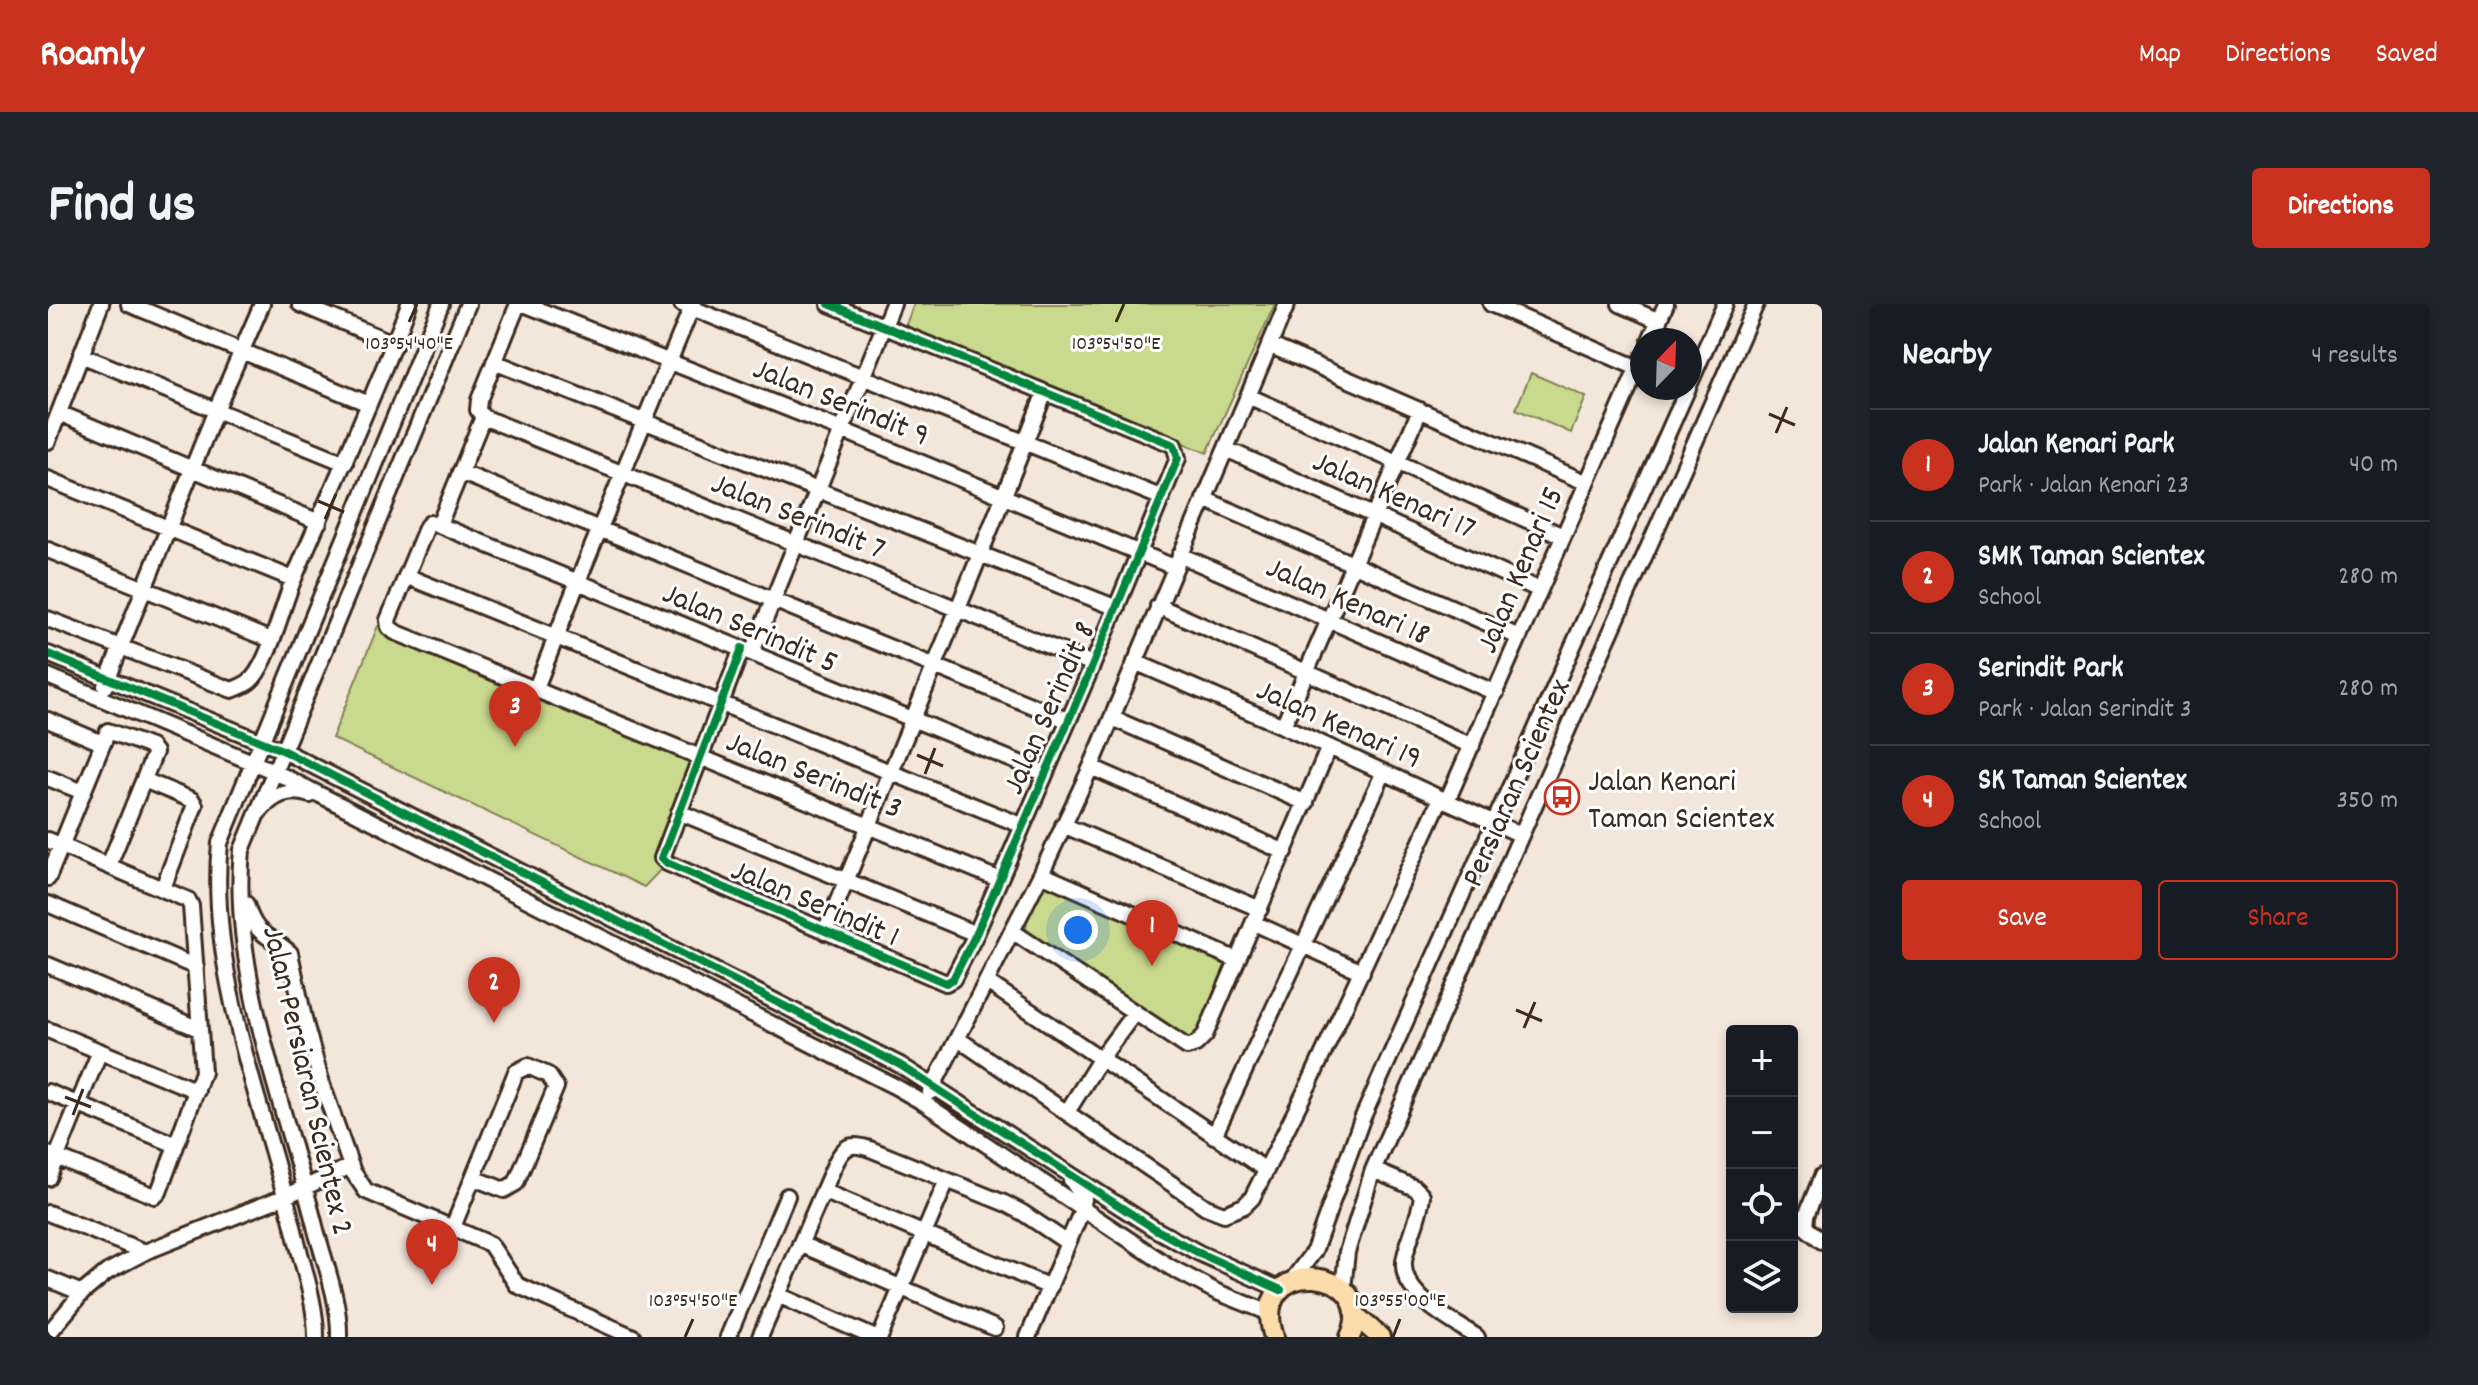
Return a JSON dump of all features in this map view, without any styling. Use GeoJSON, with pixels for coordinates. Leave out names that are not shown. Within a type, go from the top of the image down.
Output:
{"type":"FeatureCollection","features":[{"type":"Feature","properties":{"kind":"main road"},"geometry":{"type":"LineString","coordinates":[[1274,1337],[1270,1313],[1274,1301],[1286,1286],[1303,1278],[1316,1277],[1343,1289],[1351,1301],[1355,1315],[1350,1337]]}},
{"type":"Feature","properties":{"kind":"main road"},"geometry":{"type":"LineString","coordinates":[[1355,1315],[1380,1337]]}},
{"type":"Feature","properties":{"kind":"street"},"geometry":{"type":"LineString","coordinates":[[48,441],[101,304]]}},
{"type":"Feature","properties":{"kind":"street"},"geometry":{"type":"LineString","coordinates":[[129,304],[369,404]]}},
{"type":"Feature","properties":{"kind":"street"},"geometry":{"type":"LineString","coordinates":[[100,697],[262,304]]}},
{"type":"Feature","properties":{"kind":"street"},"geometry":{"type":"LineString","coordinates":[[300,304],[395,344]]}},
{"type":"Feature","properties":{"kind":"street"},"geometry":{"type":"LineString","coordinates":[[48,619],[232,690],[255,677],[409,304]]}},
{"type":"Feature","properties":{"kind":"street","name":"Jalan Persiaran Scientex 2"},"geometry":{"type":"LineString","coordinates":[[316,1337],[312,1306],[286,1196],[262,1120],[224,959],[220,926],[220,843],[441,304]]}},
{"type":"Feature","properties":{"kind":"street","name":"Jalan Persiaran Scientex 2"},"geometry":{"type":"LineString","coordinates":[[339,1337],[335,1306],[282,1114],[254,994],[242,924],[242,850],[468,304]]}},
{"type":"Feature","properties":{"kind":"street"},"geometry":{"type":"LineString","coordinates":[[518,304],[479,400],[478,410],[483,417],[439,525],[430,523],[427,526],[406,576],[1021,825]]}},
{"type":"Feature","properties":{"kind":"street","name":"Jalan Serindit 9"},"geometry":{"type":"LineString","coordinates":[[524,304],[1138,552]]}},
{"type":"Feature","properties":{"kind":"street"},"geometry":{"type":"LineString","coordinates":[[825,932],[892,773],[933,665],[982,554],[1045,392],[829,304]]}},
{"type":"Feature","properties":{"kind":"street"},"geometry":{"type":"LineString","coordinates":[[893,304],[773,600],[721,703],[679,812],[976,934]]}},
{"type":"Feature","properties":{"kind":"street"},"geometry":{"type":"LineString","coordinates":[[924,1103],[1041,874],[1091,767],[1287,304]]}},
{"type":"Feature","properties":{"kind":"street"},"geometry":{"type":"LineString","coordinates":[[1491,304],[1630,361]]}},
{"type":"Feature","properties":{"kind":"street"},"geometry":{"type":"LineString","coordinates":[[1620,304],[1659,321]]}},
{"type":"Feature","properties":{"kind":"street"},"geometry":{"type":"LineString","coordinates":[[1656,328],[1666,304]]}},
{"type":"Feature","properties":{"kind":"street","name":"Persiaran Scientex"},"geometry":{"type":"LineString","coordinates":[[1702,356],[1725,304]]}},
{"type":"Feature","properties":{"kind":"street","name":"Persiaran Scientex"},"geometry":{"type":"LineString","coordinates":[[1343,1289],[1347,1252],[1373,1170],[1756,304]]}},
{"type":"Feature","properties":{"kind":"street"},"geometry":{"type":"LineString","coordinates":[[536,688],[669,362],[689,305],[1160,497]]}},
{"type":"Feature","properties":{"kind":"street"},"geometry":{"type":"LineString","coordinates":[[1269,345],[1585,482]]}},
{"type":"Feature","properties":{"kind":"street"},"geometry":{"type":"LineString","coordinates":[[81,355],[345,463]]}},
{"type":"Feature","properties":{"kind":"street"},"geometry":{"type":"LineString","coordinates":[[494,362],[1117,608]]}},
{"type":"Feature","properties":{"kind":"street","name":"Jalan Kenari 15"},"geometry":{"type":"LineString","coordinates":[[1067,1112],[1206,1207],[1224,1214],[1244,1206],[1252,1198],[1472,746],[1585,482],[1630,386]]}},
{"type":"Feature","properties":{"kind":"street","name":"Jalan Serindit 8"},"geometry":{"type":"LineString","coordinates":[[946,983],[953,979],[976,934],[1117,608],[1178,458],[1174,445],[1045,392]]}},
{"type":"Feature","properties":{"kind":"street"},"geometry":{"type":"LineString","coordinates":[[1702,394],[1713,399]]}},
{"type":"Feature","properties":{"kind":"street"},"geometry":{"type":"LineString","coordinates":[[1248,396],[1563,536]]}},
{"type":"Feature","properties":{"kind":"street","name":"Persiaran Scientex"},"geometry":{"type":"LineString","coordinates":[[1286,1286],[1314,1251],[1362,1119],[1682,400]]}},
{"type":"Feature","properties":{"kind":"street"},"geometry":{"type":"LineString","coordinates":[[1283,726],[1420,410]]}},
{"type":"Feature","properties":{"kind":"street"},"geometry":{"type":"LineString","coordinates":[[59,413],[319,522]]}},
{"type":"Feature","properties":{"kind":"street","name":"Jalan Serindit 7"},"geometry":{"type":"LineString","coordinates":[[483,417],[1093,664]]}},
{"type":"Feature","properties":{"kind":"street","name":"Jalan Kenari 17"},"geometry":{"type":"LineString","coordinates":[[1226,449],[1540,590]]}},
{"type":"Feature","properties":{"kind":"street"},"geometry":{"type":"LineString","coordinates":[[460,472],[1067,720]]}},
{"type":"Feature","properties":{"kind":"street"},"geometry":{"type":"LineString","coordinates":[[48,479],[293,579]]}},
{"type":"Feature","properties":{"kind":"street"},"geometry":{"type":"LineString","coordinates":[[1204,499],[1519,637]]}},
{"type":"Feature","properties":{"kind":"street","name":"Jalan Serindit 5"},"geometry":{"type":"LineString","coordinates":[[439,525],[1044,773]]}},
{"type":"Feature","properties":{"kind":"street"},"geometry":{"type":"LineString","coordinates":[[48,550],[271,640]]}},
{"type":"Feature","properties":{"kind":"street","name":"Jalan Kenari 18"},"geometry":{"type":"LineString","coordinates":[[1138,552],[1177,561],[1330,621],[1496,693]]}},
{"type":"Feature","properties":{"kind":"street","name":"Jalan Serindit 3"},"geometry":{"type":"LineString","coordinates":[[406,576],[388,620],[389,627],[395,632],[998,879]]}},
{"type":"Feature","properties":{"kind":"street"},"geometry":{"type":"LineString","coordinates":[[1158,606],[1472,746]]}},
{"type":"Feature","properties":{"kind":"street"},"geometry":{"type":"LineString","coordinates":[[48,654],[282,750],[900,1065],[1155,1229],[1199,1253],[1286,1286]]}},
{"type":"Feature","properties":{"kind":"street","name":"Jalan Kenari 19"},"geometry":{"type":"LineString","coordinates":[[1135,662],[1521,835]]}},
{"type":"Feature","properties":{"kind":"street"},"geometry":{"type":"LineString","coordinates":[[48,676],[273,771],[924,1103],[1170,1267],[1217,1292],[1270,1313]]}},
{"type":"Feature","properties":{"kind":"street"},"geometry":{"type":"LineString","coordinates":[[1112,718],[1306,803]]}},
{"type":"Feature","properties":{"kind":"street"},"geometry":{"type":"LineString","coordinates":[[48,720],[102,743]]}},
{"type":"Feature","properties":{"kind":"street"},"geometry":{"type":"LineString","coordinates":[[48,878],[55,843],[83,792],[108,731],[112,731],[154,750],[109,865]]}},
{"type":"Feature","properties":{"kind":"street"},"geometry":{"type":"LineString","coordinates":[[1012,931],[1187,1047],[1196,1044],[1205,1035],[1329,747]]}},
{"type":"Feature","properties":{"kind":"street"},"geometry":{"type":"LineString","coordinates":[[1091,767],[1285,852]]}},
{"type":"Feature","properties":{"kind":"street"},"geometry":{"type":"LineString","coordinates":[[1214,1136],[1384,772]]}},
{"type":"Feature","properties":{"kind":"street"},"geometry":{"type":"LineString","coordinates":[[48,778],[83,792]]}},
{"type":"Feature","properties":{"kind":"street"},"geometry":{"type":"LineString","coordinates":[[144,780],[192,800],[194,810],[163,888]]}},
{"type":"Feature","properties":{"kind":"street"},"geometry":{"type":"LineString","coordinates":[[253,819],[281,793],[303,793],[341,805]]}},
{"type":"Feature","properties":{"kind":"street","name":"Jalan Serindit 1"},"geometry":{"type":"LineString","coordinates":[[679,812],[663,851],[662,858],[667,863],[946,983]]}},
{"type":"Feature","properties":{"kind":"street"},"geometry":{"type":"LineString","coordinates":[[1063,825],[1257,916],[1302,945],[1362,972]]}},
{"type":"Feature","properties":{"kind":"street"},"geometry":{"type":"LineString","coordinates":[[52,1155],[155,1196],[203,1072],[191,906],[188,900],[55,843]]}},
{"type":"Feature","properties":{"kind":"street"},"geometry":{"type":"LineString","coordinates":[[1041,874],[1237,960]]}},
{"type":"Feature","properties":{"kind":"street"},"geometry":{"type":"LineString","coordinates":[[241,884],[254,925],[261,934],[290,953],[318,1069],[351,1166],[366,1191],[490,1244],[517,1285],[633,1337]]}},
{"type":"Feature","properties":{"kind":"street"},"geometry":{"type":"LineString","coordinates":[[48,904],[196,967]]}},
{"type":"Feature","properties":{"kind":"street"},"geometry":{"type":"LineString","coordinates":[[48,965],[199,1029]]}},
{"type":"Feature","properties":{"kind":"street"},"geometry":{"type":"LineString","coordinates":[[987,982],[1266,1170]]}},
{"type":"Feature","properties":{"kind":"street"},"geometry":{"type":"LineString","coordinates":[[958,1039],[1067,1112],[1135,1012]]}},
{"type":"Feature","properties":{"kind":"street"},"geometry":{"type":"LineString","coordinates":[[48,1030],[197,1091]]}},
{"type":"Feature","properties":{"kind":"street"},"geometry":{"type":"LineString","coordinates":[[48,1178],[52,1155],[79,1105],[100,1051]]}},
{"type":"Feature","properties":{"kind":"street"},"geometry":{"type":"LineString","coordinates":[[453,1227],[516,1072],[528,1066],[548,1075],[556,1087],[516,1183],[504,1190],[474,1178]]}},
{"type":"Feature","properties":{"kind":"street"},"geometry":{"type":"LineString","coordinates":[[48,1092],[176,1145]]}},
{"type":"Feature","properties":{"kind":"street"},"geometry":{"type":"LineString","coordinates":[[760,1337],[841,1153],[857,1144],[1023,1213],[1068,1243]]}},
{"type":"Feature","properties":{"kind":"street"},"geometry":{"type":"LineString","coordinates":[[48,1334],[82,1293],[107,1272],[145,1252],[286,1196],[351,1166]]}},
{"type":"Feature","properties":{"kind":"street"},"geometry":{"type":"LineString","coordinates":[[1028,1337],[1082,1210],[1082,1193],[1060,1168]]}},
{"type":"Feature","properties":{"kind":"street"},"geometry":{"type":"LineString","coordinates":[[1373,1170],[1415,1188],[1422,1195],[1421,1209],[1403,1261],[1412,1287],[1422,1300],[1477,1337]]}},
{"type":"Feature","properties":{"kind":"street"},"geometry":{"type":"LineString","coordinates":[[1822,1176],[1806,1216],[1805,1227],[1822,1241]]}},
{"type":"Feature","properties":{"kind":"street"},"geometry":{"type":"LineString","coordinates":[[880,1337],[947,1180]]}},
{"type":"Feature","properties":{"kind":"street"},"geometry":{"type":"LineString","coordinates":[[823,1191],[1050,1287]]}},
{"type":"Feature","properties":{"kind":"street"},"geometry":{"type":"LineString","coordinates":[[728,1337],[787,1196]]}},
{"type":"Feature","properties":{"kind":"street"},"geometry":{"type":"LineString","coordinates":[[48,1213],[145,1252]]}},
{"type":"Feature","properties":{"kind":"street"},"geometry":{"type":"LineString","coordinates":[[800,1244],[995,1328]]}},
{"type":"Feature","properties":{"kind":"street"},"geometry":{"type":"LineString","coordinates":[[48,1279],[82,1293]]}},
{"type":"Feature","properties":{"kind":"street"},"geometry":{"type":"LineString","coordinates":[[778,1295],[873,1337]]}},
{"type":"Feature","properties":{"kind":"green space"},"geometry":{"type":"Polygon","coordinates":[[[914,304],[1275,304],[1207,453],[905,327],[914,304]]]}},
{"type":"Feature","properties":{"kind":"green space"},"geometry":{"type":"Polygon","coordinates":[[[1531,373],[1586,397],[1571,433],[1516,409],[1531,373]]]}},
{"type":"Feature","properties":{"kind":"green space"},"geometry":{"type":"Polygon","coordinates":[[[378,626],[389,627],[702,756],[667,863],[644,887],[332,738],[378,626]]]}},
{"type":"Feature","properties":{"kind":"green space"},"geometry":{"type":"Polygon","coordinates":[[[1045,883],[1223,962],[1233,970],[1196,1044],[1167,1030],[1070,962],[1066,956],[1048,951],[1035,939],[1026,929],[1028,908],[1045,883]]]}},
{"type":"Feature","properties":{"kind":"cycle path"},"geometry":{"type":"LineString","coordinates":[[742,648],[662,858],[667,863],[946,983],[953,979],[976,934],[1093,664],[1178,458],[1174,445],[829,304]]}},
{"type":"Feature","properties":{"kind":"cycle path"},"geometry":{"type":"LineString","coordinates":[[48,654],[282,750],[900,1065],[1155,1229],[1199,1253],[1281,1290]]}},
{"type":"Feature","properties":{"kind":"place","name":"Serindit Park"},"geometry":{"type":"Point","coordinates":[515,747]}},
{"type":"Feature","properties":{"kind":"place","name":"Jalan Kenari Taman Scientex"},"geometry":{"type":"Point","coordinates":[1562,797]}},
{"type":"Feature","properties":{"kind":"place","name":"Jalan Kenari Park"},"geometry":{"type":"Point","coordinates":[1152,966]}},
{"type":"Feature","properties":{"kind":"place","name":"SMK Taman Scientex"},"geometry":{"type":"Point","coordinates":[494,1023]}},
{"type":"Feature","properties":{"kind":"place","name":"SK Taman Scientex"},"geometry":{"type":"Point","coordinates":[432,1285]}}]}
